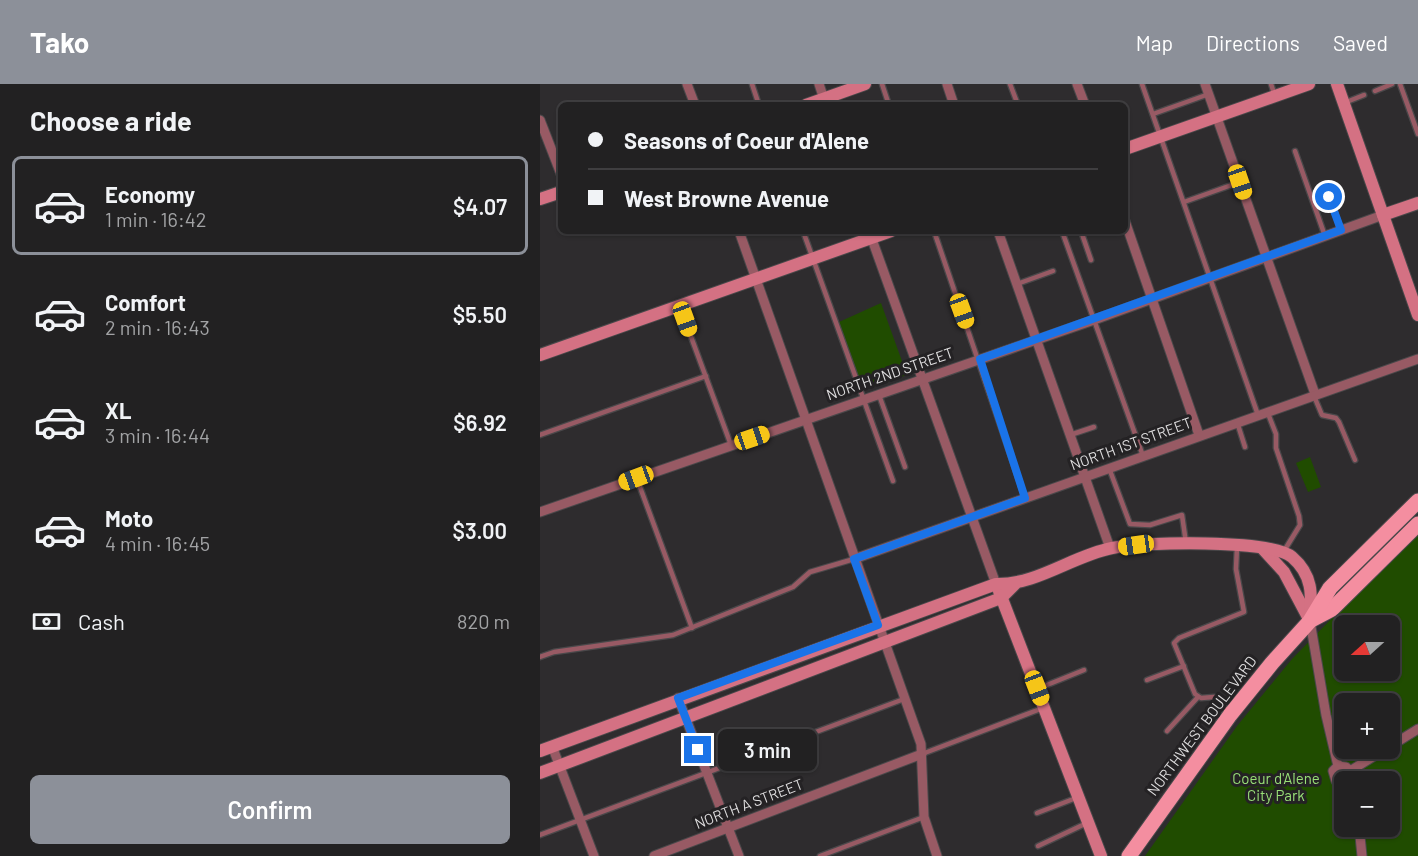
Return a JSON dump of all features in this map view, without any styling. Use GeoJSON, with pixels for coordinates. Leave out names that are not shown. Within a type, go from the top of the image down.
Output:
{"type":"FeatureCollection","features":[{"type":"Feature","properties":{"kind":"main road"},"geometry":{"type":"LineString","coordinates":[[825,102],[865,84]]}},
{"type":"Feature","properties":{"kind":"main road"},"geometry":{"type":"LineString","coordinates":[[1128,148],[1217,116],[1273,90],[1309,84]]}},
{"type":"Feature","properties":{"kind":"main road"},"geometry":{"type":"LineString","coordinates":[[1337,84],[1383,215],[1414,291],[1417,311]]}},
{"type":"Feature","properties":{"kind":"main road"},"geometry":{"type":"LineString","coordinates":[[540,199],[558,193]]}},
{"type":"Feature","properties":{"kind":"main road","name":"NORTH 2ND STREET"},"geometry":{"type":"LineString","coordinates":[[1383,215],[1418,203]]}},
{"type":"Feature","properties":{"kind":"main road"},"geometry":{"type":"LineString","coordinates":[[540,355],[813,258],[870,235]]}},
{"type":"Feature","properties":{"kind":"main road","name":"NORTHWEST BOULEVARD"},"geometry":{"type":"LineString","coordinates":[[1129,856],[1230,715],[1310,621],[1330,588],[1418,501]]}},
{"type":"Feature","properties":{"kind":"main road","name":"NORTHWEST BOULEVARD"},"geometry":{"type":"LineString","coordinates":[[1310,621],[1332,609],[1418,524]]}},
{"type":"Feature","properties":{"kind":"main road"},"geometry":{"type":"LineString","coordinates":[[540,773],[1001,598],[1015,585],[1110,548],[1136,545],[1237,545],[1283,552],[1294,559],[1312,589],[1310,621]]}},
{"type":"Feature","properties":{"kind":"main road"},"geometry":{"type":"LineString","coordinates":[[1262,548],[1284,572],[1310,621]]}},
{"type":"Feature","properties":{"kind":"main road"},"geometry":{"type":"LineString","coordinates":[[540,751],[878,625],[996,584],[1015,585]]}},
{"type":"Feature","properties":{"kind":"main road"},"geometry":{"type":"LineString","coordinates":[[996,584],[1101,856]]}},
{"type":"Feature","properties":{"kind":"street"},"geometry":{"type":"LineString","coordinates":[[687,84],[694,102]]}},
{"type":"Feature","properties":{"kind":"street"},"geometry":{"type":"LineString","coordinates":[[819,84],[825,102]]}},
{"type":"Feature","properties":{"kind":"street"},"geometry":{"type":"LineString","coordinates":[[947,84],[953,102]]}},
{"type":"Feature","properties":{"kind":"street"},"geometry":{"type":"LineString","coordinates":[[1077,84],[1084,102]]}},
{"type":"Feature","properties":{"kind":"street"},"geometry":{"type":"LineString","coordinates":[[1207,89],[1314,394]]}},
{"type":"Feature","properties":{"kind":"street"},"geometry":{"type":"LineString","coordinates":[[540,120],[558,166]]}},
{"type":"Feature","properties":{"kind":"street","name":"NORTH 2ND STREET"},"geometry":{"type":"LineString","coordinates":[[542,512],[1094,320],[1383,215]]}},
{"type":"Feature","properties":{"kind":"street"},"geometry":{"type":"LineString","coordinates":[[1128,230],[1199,435]]}},
{"type":"Feature","properties":{"kind":"street"},"geometry":{"type":"LineString","coordinates":[[740,234],[804,420],[919,736],[922,754],[924,816],[937,856]]}},
{"type":"Feature","properties":{"kind":"street"},"geometry":{"type":"LineString","coordinates":[[999,234],[1110,548]]}},
{"type":"Feature","properties":{"kind":"street"},"geometry":{"type":"LineString","coordinates":[[870,235],[970,518],[996,584]]}},
{"type":"Feature","properties":{"kind":"street","name":"NORTH 1ST STREET"},"geometry":{"type":"LineString","coordinates":[[854,559],[1418,359]]}},
{"type":"Feature","properties":{"kind":"street"},"geometry":{"type":"LineString","coordinates":[[540,501],[542,512]]}},
{"type":"Feature","properties":{"kind":"street"},"geometry":{"type":"LineString","coordinates":[[1310,621],[1328,728],[1338,766]]}},
{"type":"Feature","properties":{"kind":"street"},"geometry":{"type":"LineString","coordinates":[[781,661],[787,678]]}},
{"type":"Feature","properties":{"kind":"street"},"geometry":{"type":"LineString","coordinates":[[678,698],[739,856]]}},
{"type":"Feature","properties":{"kind":"street"},"geometry":{"type":"LineString","coordinates":[[1400,740],[1418,729]]}},
{"type":"Feature","properties":{"kind":"street"},"geometry":{"type":"LineString","coordinates":[[552,746],[594,856]]}},
{"type":"Feature","properties":{"kind":"street","name":"NORTH A STREET"},"geometry":{"type":"LineString","coordinates":[[654,856],[922,754]]}},
{"type":"Feature","properties":{"kind":"street"},"geometry":{"type":"LineString","coordinates":[[1338,766],[1346,767],[1350,771],[1370,759]]}},
{"type":"Feature","properties":{"kind":"street"},"geometry":{"type":"LineString","coordinates":[[1334,779],[1333,771],[1338,766]]}},
{"type":"Feature","properties":{"kind":"street"},"geometry":{"type":"LineString","coordinates":[[1360,837],[1362,856]]}},
{"type":"Feature","properties":{"kind":"lane"},"geometry":{"type":"LineString","coordinates":[[752,84],[758,102]]}},
{"type":"Feature","properties":{"kind":"lane"},"geometry":{"type":"LineString","coordinates":[[882,84],[888,102]]}},
{"type":"Feature","properties":{"kind":"lane"},"geometry":{"type":"LineString","coordinates":[[1010,84],[1017,102]]}},
{"type":"Feature","properties":{"kind":"lane"},"geometry":{"type":"LineString","coordinates":[[1142,84],[1210,277],[1263,413],[1276,434],[1276,448],[1300,525],[1283,552]]}},
{"type":"Feature","properties":{"kind":"lane"},"geometry":{"type":"LineString","coordinates":[[1375,92],[1392,84]]}},
{"type":"Feature","properties":{"kind":"lane"},"geometry":{"type":"LineString","coordinates":[[1400,84],[1418,134]]}},
{"type":"Feature","properties":{"kind":"lane"},"geometry":{"type":"LineString","coordinates":[[1153,114],[1207,89]]}},
{"type":"Feature","properties":{"kind":"lane"},"geometry":{"type":"LineString","coordinates":[[1343,103],[1364,96]]}},
{"type":"Feature","properties":{"kind":"lane"},"geometry":{"type":"LineString","coordinates":[[1294,151],[1325,236]]}},
{"type":"Feature","properties":{"kind":"lane"},"geometry":{"type":"LineString","coordinates":[[1184,202],[1240,182]]}},
{"type":"Feature","properties":{"kind":"lane"},"geometry":{"type":"LineString","coordinates":[[1329,197],[1341,230]]}},
{"type":"Feature","properties":{"kind":"lane"},"geometry":{"type":"LineString","coordinates":[[804,234],[892,481]]}},
{"type":"Feature","properties":{"kind":"lane"},"geometry":{"type":"LineString","coordinates":[[935,234],[980,359],[1025,498]]}},
{"type":"Feature","properties":{"kind":"lane"},"geometry":{"type":"LineString","coordinates":[[1064,234],[1143,456]]}},
{"type":"Feature","properties":{"kind":"lane"},"geometry":{"type":"LineString","coordinates":[[1082,234],[1091,260]]}},
{"type":"Feature","properties":{"kind":"lane"},"geometry":{"type":"LineString","coordinates":[[1017,284],[1053,272]]}},
{"type":"Feature","properties":{"kind":"lane"},"geometry":{"type":"LineString","coordinates":[[680,305],[731,445]]}},
{"type":"Feature","properties":{"kind":"lane"},"geometry":{"type":"LineString","coordinates":[[540,435],[706,376]]}},
{"type":"Feature","properties":{"kind":"lane"},"geometry":{"type":"LineString","coordinates":[[879,394],[905,467]]}},
{"type":"Feature","properties":{"kind":"lane"},"geometry":{"type":"LineString","coordinates":[[1314,394],[1322,415],[1336,418],[1339,422],[1355,460]]}},
{"type":"Feature","properties":{"kind":"lane"},"geometry":{"type":"LineString","coordinates":[[1237,422],[1245,447]]}},
{"type":"Feature","properties":{"kind":"lane"},"geometry":{"type":"LineString","coordinates":[[1070,435],[1094,427]]}},
{"type":"Feature","properties":{"kind":"lane"},"geometry":{"type":"LineString","coordinates":[[1109,468],[1131,524],[1150,525],[1182,515],[1186,545]]}},
{"type":"Feature","properties":{"kind":"lane"},"geometry":{"type":"LineString","coordinates":[[636,478],[692,628]]}},
{"type":"Feature","properties":{"kind":"lane"},"geometry":{"type":"LineString","coordinates":[[1198,697],[1174,643],[1176,639],[1244,612],[1236,569],[1237,545]]}},
{"type":"Feature","properties":{"kind":"lane"},"geometry":{"type":"LineString","coordinates":[[540,657],[554,652],[663,638],[793,587],[810,572],[854,559]]}},
{"type":"Feature","properties":{"kind":"lane"},"geometry":{"type":"LineString","coordinates":[[1147,680],[1184,666]]}},
{"type":"Feature","properties":{"kind":"lane"},"geometry":{"type":"LineString","coordinates":[[1037,688],[1084,670]]}},
{"type":"Feature","properties":{"kind":"lane"},"geometry":{"type":"LineString","coordinates":[[1167,730],[1198,697],[1214,697],[1230,715]]}},
{"type":"Feature","properties":{"kind":"lane"},"geometry":{"type":"LineString","coordinates":[[540,836],[706,771],[904,699]]}},
{"type":"Feature","properties":{"kind":"lane"},"geometry":{"type":"LineString","coordinates":[[922,754],[1044,708]]}},
{"type":"Feature","properties":{"kind":"lane"},"geometry":{"type":"LineString","coordinates":[[1037,813],[1078,797]]}},
{"type":"Feature","properties":{"kind":"lane"},"geometry":{"type":"LineString","coordinates":[[820,856],[924,816]]}},
{"type":"Feature","properties":{"kind":"lane"},"geometry":{"type":"LineString","coordinates":[[1038,846],[1088,823]]}},
{"type":"Feature","properties":{"kind":"green space"},"geometry":{"type":"Polygon","coordinates":[[[881,303],[907,375],[863,390],[839,322],[881,303]]]}},
{"type":"Feature","properties":{"kind":"green space"},"geometry":{"type":"Polygon","coordinates":[[[1310,457],[1321,487],[1308,492],[1296,463],[1310,457]]]}},
{"type":"Feature","properties":{"kind":"green space","name":"Coeur d'Alene City Park"},"geometry":{"type":"Polygon","coordinates":[[[1418,530],[1418,856],[1145,856],[1237,726],[1292,659],[1334,616],[1334,681],[1400,681],[1400,615],[1335,615],[1418,530]]]}},
{"type":"Feature","properties":{"kind":"route"},"geometry":{"type":"LineString","coordinates":[[698,750],[678,698],[878,625],[854,559],[1025,498],[980,359],[1341,230],[1329,197]]}}]}
